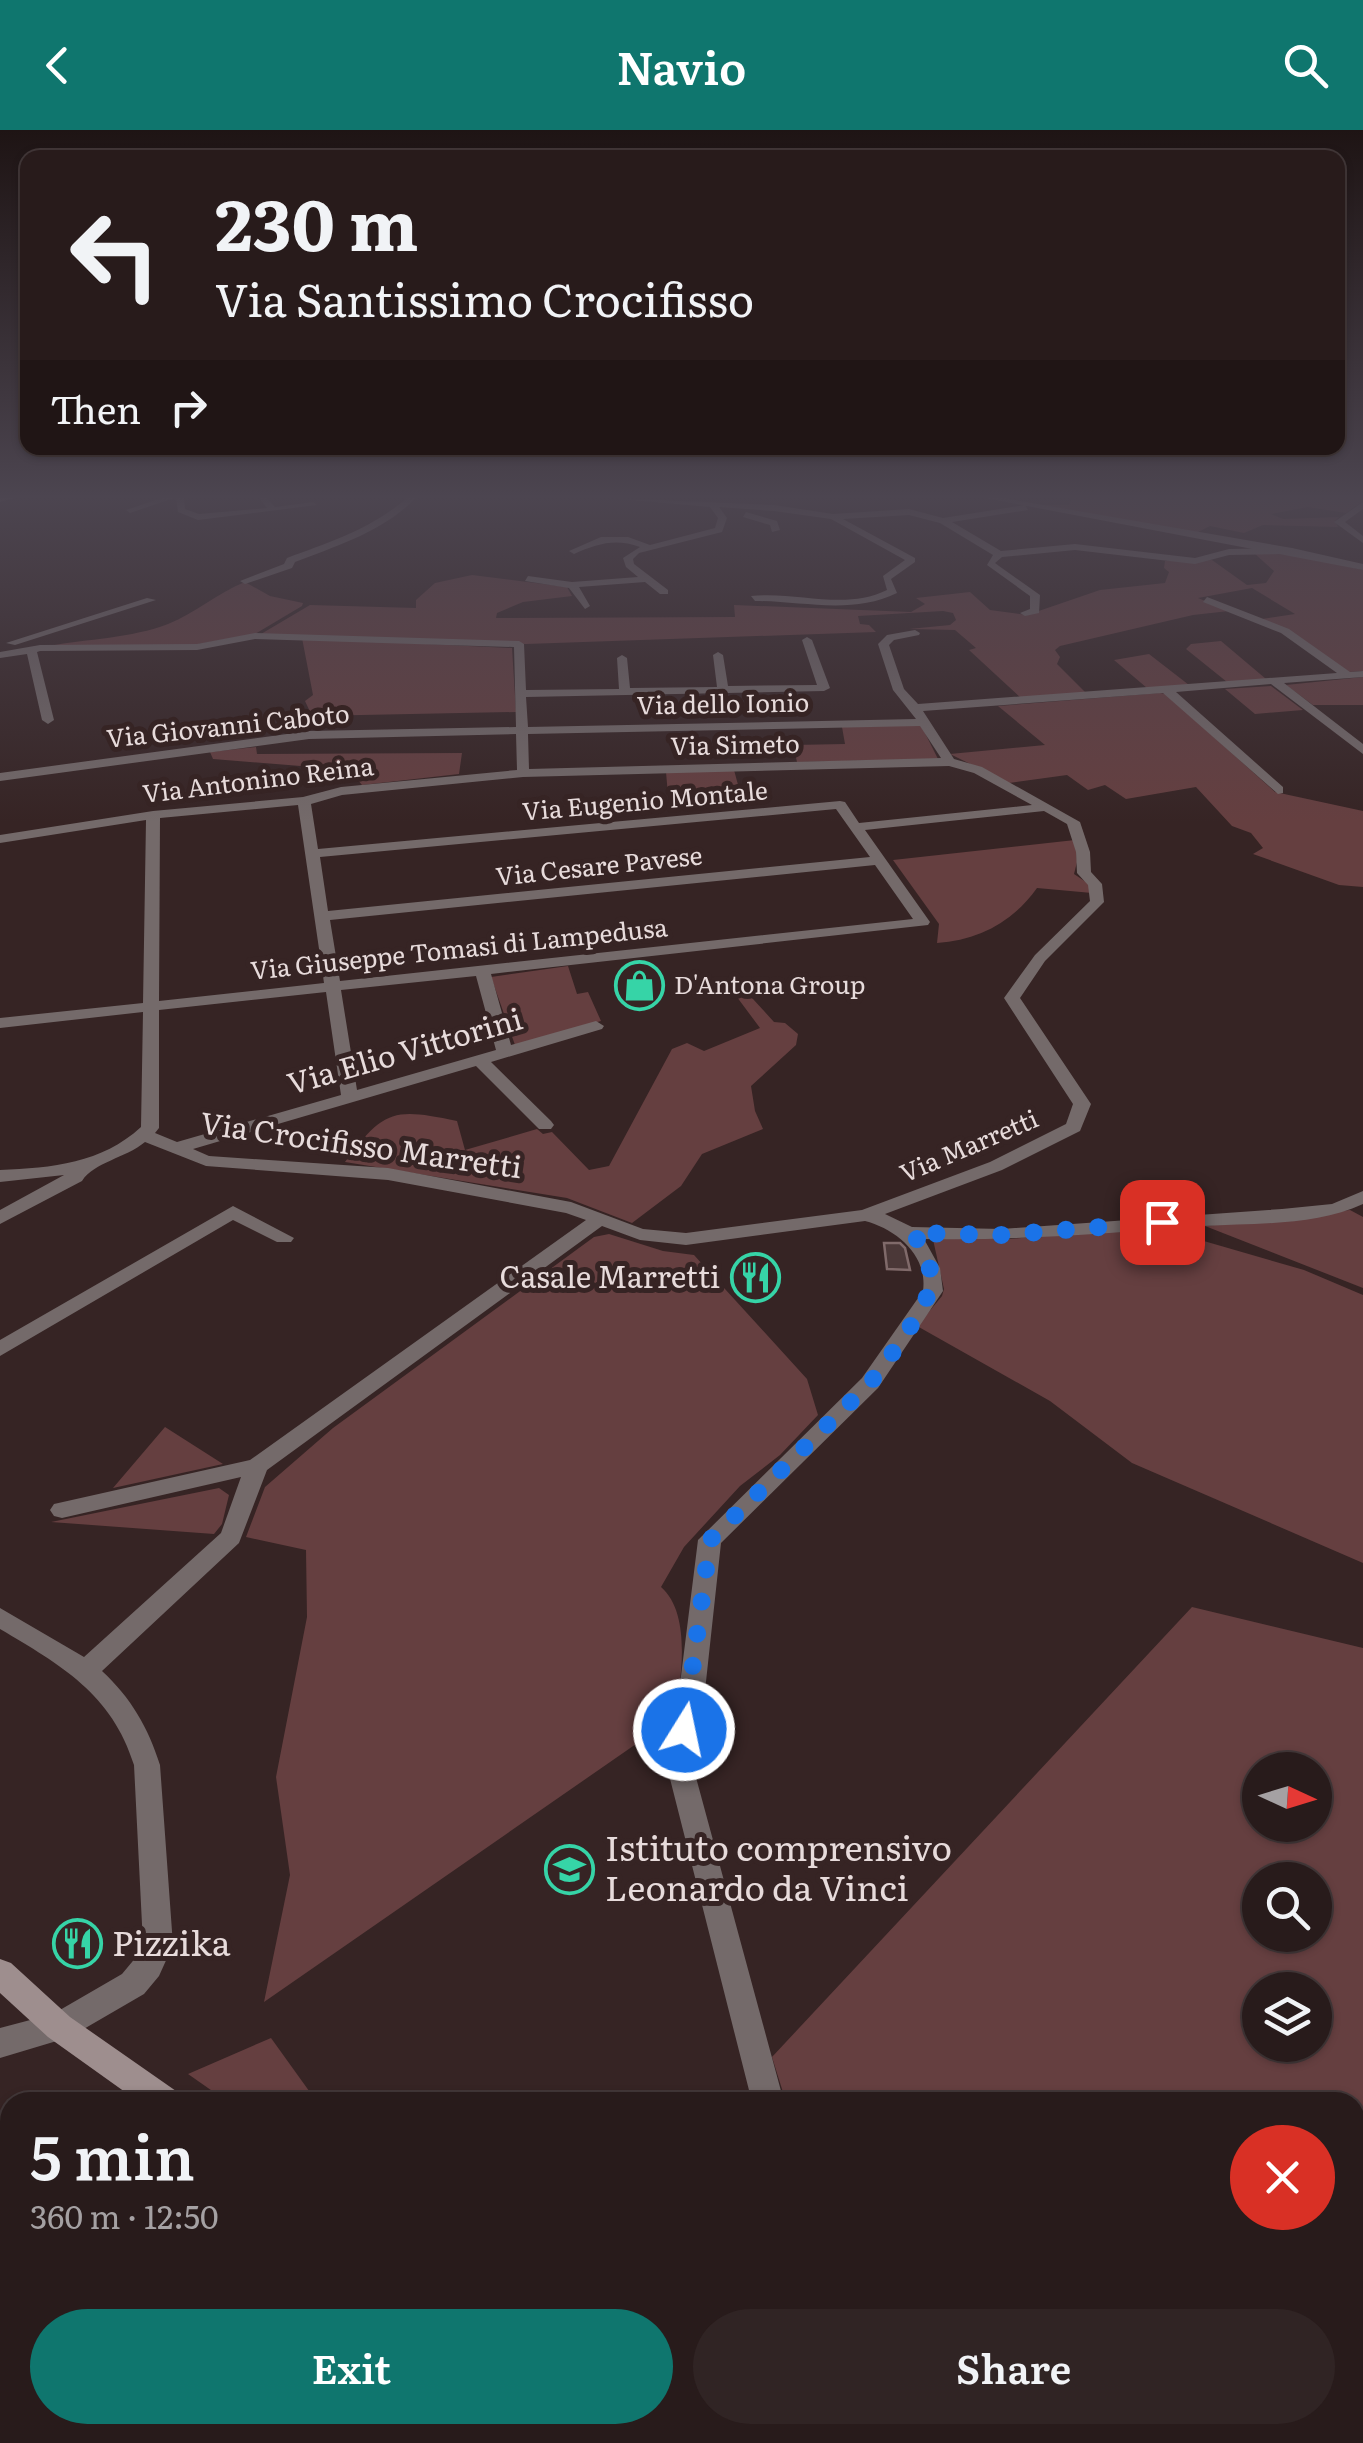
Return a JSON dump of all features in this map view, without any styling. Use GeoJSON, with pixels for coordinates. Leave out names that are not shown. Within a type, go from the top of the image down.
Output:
{"type":"FeatureCollection","features":[{"type":"Feature","properties":{"kind":"main road"},"geometry":{"type":"LineString","coordinates":[[0,1972],[59,2027],[145,2092]]}},
{"type":"Feature","properties":{"kind":"street"},"geometry":{"type":"LineString","coordinates":[[0,647],[132,606]]}},
{"type":"Feature","properties":{"kind":"street"},"geometry":{"type":"LineString","coordinates":[[1025,613],[1035,611],[1035,606]]}},
{"type":"Feature","properties":{"kind":"street"},"geometry":{"type":"LineString","coordinates":[[1222,606],[1284,631],[1348,675]]}},
{"type":"Feature","properties":{"kind":"street"},"geometry":{"type":"LineString","coordinates":[[915,633],[891,637],[884,644],[899,690],[916,708],[949,762]]}},
{"type":"Feature","properties":{"kind":"street"},"geometry":{"type":"LineString","coordinates":[[0,654],[197,647],[254,636],[519,644],[522,773]]}},
{"type":"Feature","properties":{"kind":"street"},"geometry":{"type":"LineString","coordinates":[[523,694],[824,688],[807,640]]}},
{"type":"Feature","properties":{"kind":"street"},"geometry":{"type":"LineString","coordinates":[[31,650],[48,720]]}},
{"type":"Feature","properties":{"kind":"street"},"geometry":{"type":"LineString","coordinates":[[718,655],[724,690]]}},
{"type":"Feature","properties":{"kind":"street"},"geometry":{"type":"LineString","coordinates":[[622,658],[625,692]]}},
{"type":"Feature","properties":{"kind":"street"},"geometry":{"type":"LineString","coordinates":[[916,708],[1363,674]]}},
{"type":"Feature","properties":{"kind":"street"},"geometry":{"type":"LineString","coordinates":[[1274,681],[1363,750]]}},
{"type":"Feature","properties":{"kind":"street"},"geometry":{"type":"LineString","coordinates":[[1166,690],[1278,790]]}},
{"type":"Feature","properties":{"kind":"street","name":"Via dello Ionio"},"geometry":{"type":"LineString","coordinates":[[523,730],[924,722]]}},
{"type":"Feature","properties":{"kind":"street","name":"Via Giovanni Caboto"},"geometry":{"type":"LineString","coordinates":[[0,777],[310,735],[523,730]]}},
{"type":"Feature","properties":{"kind":"street","name":"Via Simeto"},"geometry":{"type":"LineString","coordinates":[[522,773],[949,762]]}},
{"type":"Feature","properties":{"kind":"street","name":"Via Marretti"},"geometry":{"type":"LineString","coordinates":[[866,1215],[996,1166],[1074,1127],[1082,1104],[1012,998],[1040,958],[1097,902],[1096,884],[1084,874],[1084,852],[1073,822],[978,770],[949,762]]}},
{"type":"Feature","properties":{"kind":"street","name":"Via Antonino Reina"},"geometry":{"type":"LineString","coordinates":[[1,839],[154,815],[304,801],[341,791],[522,773]]}},
{"type":"Feature","properties":{"kind":"street"},"geometry":{"type":"LineString","coordinates":[[350,1096],[304,801],[398,792]]}},
{"type":"Feature","properties":{"kind":"street","name":"Via Eugenio Montale"},"geometry":{"type":"LineString","coordinates":[[312,854],[840,805],[922,922]]}},
{"type":"Feature","properties":{"kind":"street"},"geometry":{"type":"LineString","coordinates":[[856,827],[1042,808]]}},
{"type":"Feature","properties":{"kind":"street"},"geometry":{"type":"LineString","coordinates":[[0,1176],[82,1167],[144,1134],[153,1121],[154,815]]}},
{"type":"Feature","properties":{"kind":"street"},"geometry":{"type":"LineString","coordinates":[[0,849],[1,839]]}},
{"type":"Feature","properties":{"kind":"street","name":"Via Cesare Pavese"},"geometry":{"type":"LineString","coordinates":[[322,916],[880,860]]}},
{"type":"Feature","properties":{"kind":"street","name":"Via Giuseppe Tomasi di Lampedusa"},"geometry":{"type":"LineString","coordinates":[[0,1023],[922,922]]}},
{"type":"Feature","properties":{"kind":"street"},"geometry":{"type":"LineString","coordinates":[[482,971],[505,1052]]}},
{"type":"Feature","properties":{"kind":"street","name":"Via Elio Vittorini"},"geometry":{"type":"LineString","coordinates":[[173,1149],[596,1026]]}},
{"type":"Feature","properties":{"kind":"street"},"geometry":{"type":"LineString","coordinates":[[479,1060],[545,1126]]}},
{"type":"Feature","properties":{"kind":"street","name":"Via Crocifisso Marretti"},"geometry":{"type":"LineString","coordinates":[[144,1134],[173,1149],[218,1162],[388,1174],[571,1208],[640,1234],[686,1239],[866,1215]]}},
{"type":"Feature","properties":{"kind":"street"},"geometry":{"type":"LineString","coordinates":[[0,1218],[75,1177],[82,1167]]}},
{"type":"Feature","properties":{"kind":"street"},"geometry":{"type":"LineString","coordinates":[[912,1233],[1002,1235],[1282,1215],[1336,1209],[1363,1197]]}},
{"type":"Feature","properties":{"kind":"street"},"geometry":{"type":"LineString","coordinates":[[0,1349],[233,1212],[284,1238]]}},
{"type":"Feature","properties":{"kind":"street"},"geometry":{"type":"LineString","coordinates":[[765,2092],[678,1759],[691,1700],[710,1540],[870,1383],[905,1336],[935,1283],[921,1244],[912,1233],[884,1218],[866,1215]]}},
{"type":"Feature","properties":{"kind":"street"},"geometry":{"type":"LineString","coordinates":[[62,1510],[257,1466],[599,1220]]}},
{"type":"Feature","properties":{"kind":"street"},"geometry":{"type":"LineString","coordinates":[[87,1670],[231,1536],[257,1466]]}},
{"type":"Feature","properties":{"kind":"street"},"geometry":{"type":"LineString","coordinates":[[0,1617],[101,1682],[142,1743],[147,1765],[158,1945],[133,1984],[59,2027],[0,2043]]}},
{"type":"Feature","properties":{"kind":"shaded area"},"geometry":{"type":"Polygon","coordinates":[[[201,606],[302,606],[255,634],[193,645],[49,646],[154,629],[201,606]]]}},
{"type":"Feature","properties":{"kind":"shaded area"},"geometry":{"type":"Polygon","coordinates":[[[308,606],[514,606],[497,613],[496,618],[735,617],[734,606],[911,612],[922,606],[985,606],[990,610],[1027,615],[1053,606],[1217,606],[1229,611],[1193,615],[1060,646],[1055,650],[1060,657],[1057,664],[1086,693],[1021,698],[969,650],[976,648],[955,630],[909,629],[950,625],[956,620],[953,613],[943,611],[858,616],[860,624],[869,625],[876,632],[526,644],[261,634],[308,606]]]}},
{"type":"Feature","properties":{"kind":"shaded area"},"geometry":{"type":"Polygon","coordinates":[[[1282,606],[1363,606],[1363,671],[1349,672],[1262,619],[1295,614],[1282,606]]]}},
{"type":"Feature","properties":{"kind":"shaded area"},"geometry":{"type":"Polygon","coordinates":[[[302,638],[512,648],[516,712],[312,716],[305,701],[313,695],[302,638]]]}},
{"type":"Feature","properties":{"kind":"shaded area"},"geometry":{"type":"Polygon","coordinates":[[[1221,641],[1266,679],[1227,682],[1186,649],[1191,644],[1221,641]]]}},
{"type":"Feature","properties":{"kind":"shaded area"},"geometry":{"type":"Polygon","coordinates":[[[1149,654],[1189,685],[1147,688],[1114,660],[1149,654]]]}},
{"type":"Feature","properties":{"kind":"shaded area"},"geometry":{"type":"Polygon","coordinates":[[[1363,677],[1363,705],[1313,705],[1286,685],[1363,677]]]}},
{"type":"Feature","properties":{"kind":"shaded area"},"geometry":{"type":"Polygon","coordinates":[[[1271,686],[1303,710],[1255,714],[1225,689],[1271,686]]]}},
{"type":"Feature","properties":{"kind":"shaded area"},"geometry":{"type":"Polygon","coordinates":[[[1166,694],[1275,792],[1363,811],[1363,887],[1339,885],[1253,854],[1263,848],[1251,833],[1232,826],[1196,787],[1126,799],[1105,785],[1088,790],[1067,775],[1009,783],[950,754],[1045,745],[998,706],[1166,694]]]}},
{"type":"Feature","properties":{"kind":"shaded area"},"geometry":{"type":"Polygon","coordinates":[[[921,725],[938,759],[797,762],[793,745],[845,744],[842,727],[921,725]]]}},
{"type":"Feature","properties":{"kind":"shaded area"},"geometry":{"type":"Polygon","coordinates":[[[256,747],[257,754],[462,753],[459,774],[362,785],[350,770],[213,759],[210,752],[256,747]]]}},
{"type":"Feature","properties":{"kind":"shaded area"},"geometry":{"type":"Polygon","coordinates":[[[734,770],[740,792],[668,795],[666,772],[734,770]]]}},
{"type":"Feature","properties":{"kind":"shaded area"},"geometry":{"type":"Polygon","coordinates":[[[1075,840],[1074,874],[1089,884],[1092,893],[1037,888],[1017,911],[994,927],[967,938],[937,943],[939,924],[893,860],[1075,840]]]}},
{"type":"Feature","properties":{"kind":"shaded area"},"geometry":{"type":"Polygon","coordinates":[[[568,966],[577,994],[588,992],[601,1021],[515,1045],[491,977],[568,966]]]}},
{"type":"Feature","properties":{"kind":"shaded area"},"geometry":{"type":"Polygon","coordinates":[[[728,985],[753,999],[774,1022],[785,1023],[798,1034],[796,1045],[751,1086],[763,1129],[702,1154],[681,1186],[632,1223],[567,1198],[345,1162],[381,1122],[418,1114],[457,1121],[465,1150],[537,1129],[543,1134],[552,1132],[589,1170],[609,1166],[672,1049],[687,1043],[704,1051],[760,1028],[728,985]]]}},
{"type":"Feature","properties":{"kind":"shaded area"},"geometry":{"type":"Polygon","coordinates":[[[1350,1210],[1363,1217],[1363,1288],[1205,1226],[1350,1210]]]}},
{"type":"Feature","properties":{"kind":"shaded area"},"geometry":{"type":"Polygon","coordinates":[[[1152,1226],[1304,1270],[1363,1295],[1363,1563],[1132,1463],[1050,1401],[917,1326],[944,1289],[932,1235],[1011,1239],[1152,1226]]]}},
{"type":"Feature","properties":{"kind":"shaded area"},"geometry":{"type":"Polygon","coordinates":[[[609,1234],[663,1251],[694,1255],[807,1379],[818,1415],[780,1455],[740,1486],[684,1547],[661,1587],[671,1599],[681,1630],[675,1717],[264,2002],[290,1875],[276,1777],[307,1617],[306,1550],[246,1537],[265,1487],[333,1428],[594,1237],[609,1234]]]}},
{"type":"Feature","properties":{"kind":"shaded area"},"geometry":{"type":"Polygon","coordinates":[[[165,1427],[223,1464],[113,1488],[165,1427]]]}},
{"type":"Feature","properties":{"kind":"shaded area"},"geometry":{"type":"Polygon","coordinates":[[[219,1488],[229,1495],[222,1524],[214,1534],[51,1522],[219,1488]]]}},
{"type":"Feature","properties":{"kind":"shaded area"},"geometry":{"type":"Polygon","coordinates":[[[1192,1607],[1363,1648],[1363,2092],[783,2092],[772,2057],[1192,1607]]]}},
{"type":"Feature","properties":{"kind":"shaded area"},"geometry":{"type":"Polygon","coordinates":[[[271,2038],[310,2092],[214,2092],[188,2074],[271,2038]]]}},
{"type":"Feature","properties":{"kind":"building"},"geometry":{"type":"Polygon","coordinates":[[[884,1243],[900,1243],[905,1248],[910,1270],[887,1269],[884,1243]]]}},
{"type":"Feature","properties":{"kind":"place","name":"D'Antona Group"},"geometry":{"type":"Point","coordinates":[639,985]}},
{"type":"Feature","properties":{"kind":"place","name":"Casale Marretti"},"geometry":{"type":"Point","coordinates":[755,1278]}},
{"type":"Feature","properties":{"kind":"place","name":"Istituto comprensivo Leonardo da Vinci"},"geometry":{"type":"Point","coordinates":[570,1869]}},
{"type":"Feature","properties":{"kind":"place","name":"Pizzika"},"geometry":{"type":"Point","coordinates":[77,1944]}},
{"type":"Feature","properties":{"kind":"route"},"geometry":{"type":"LineString","coordinates":[[684,1730],[710,1540],[870,1383],[905,1336],[935,1283],[921,1244],[912,1233],[1002,1235],[1162,1222]]}}]}
